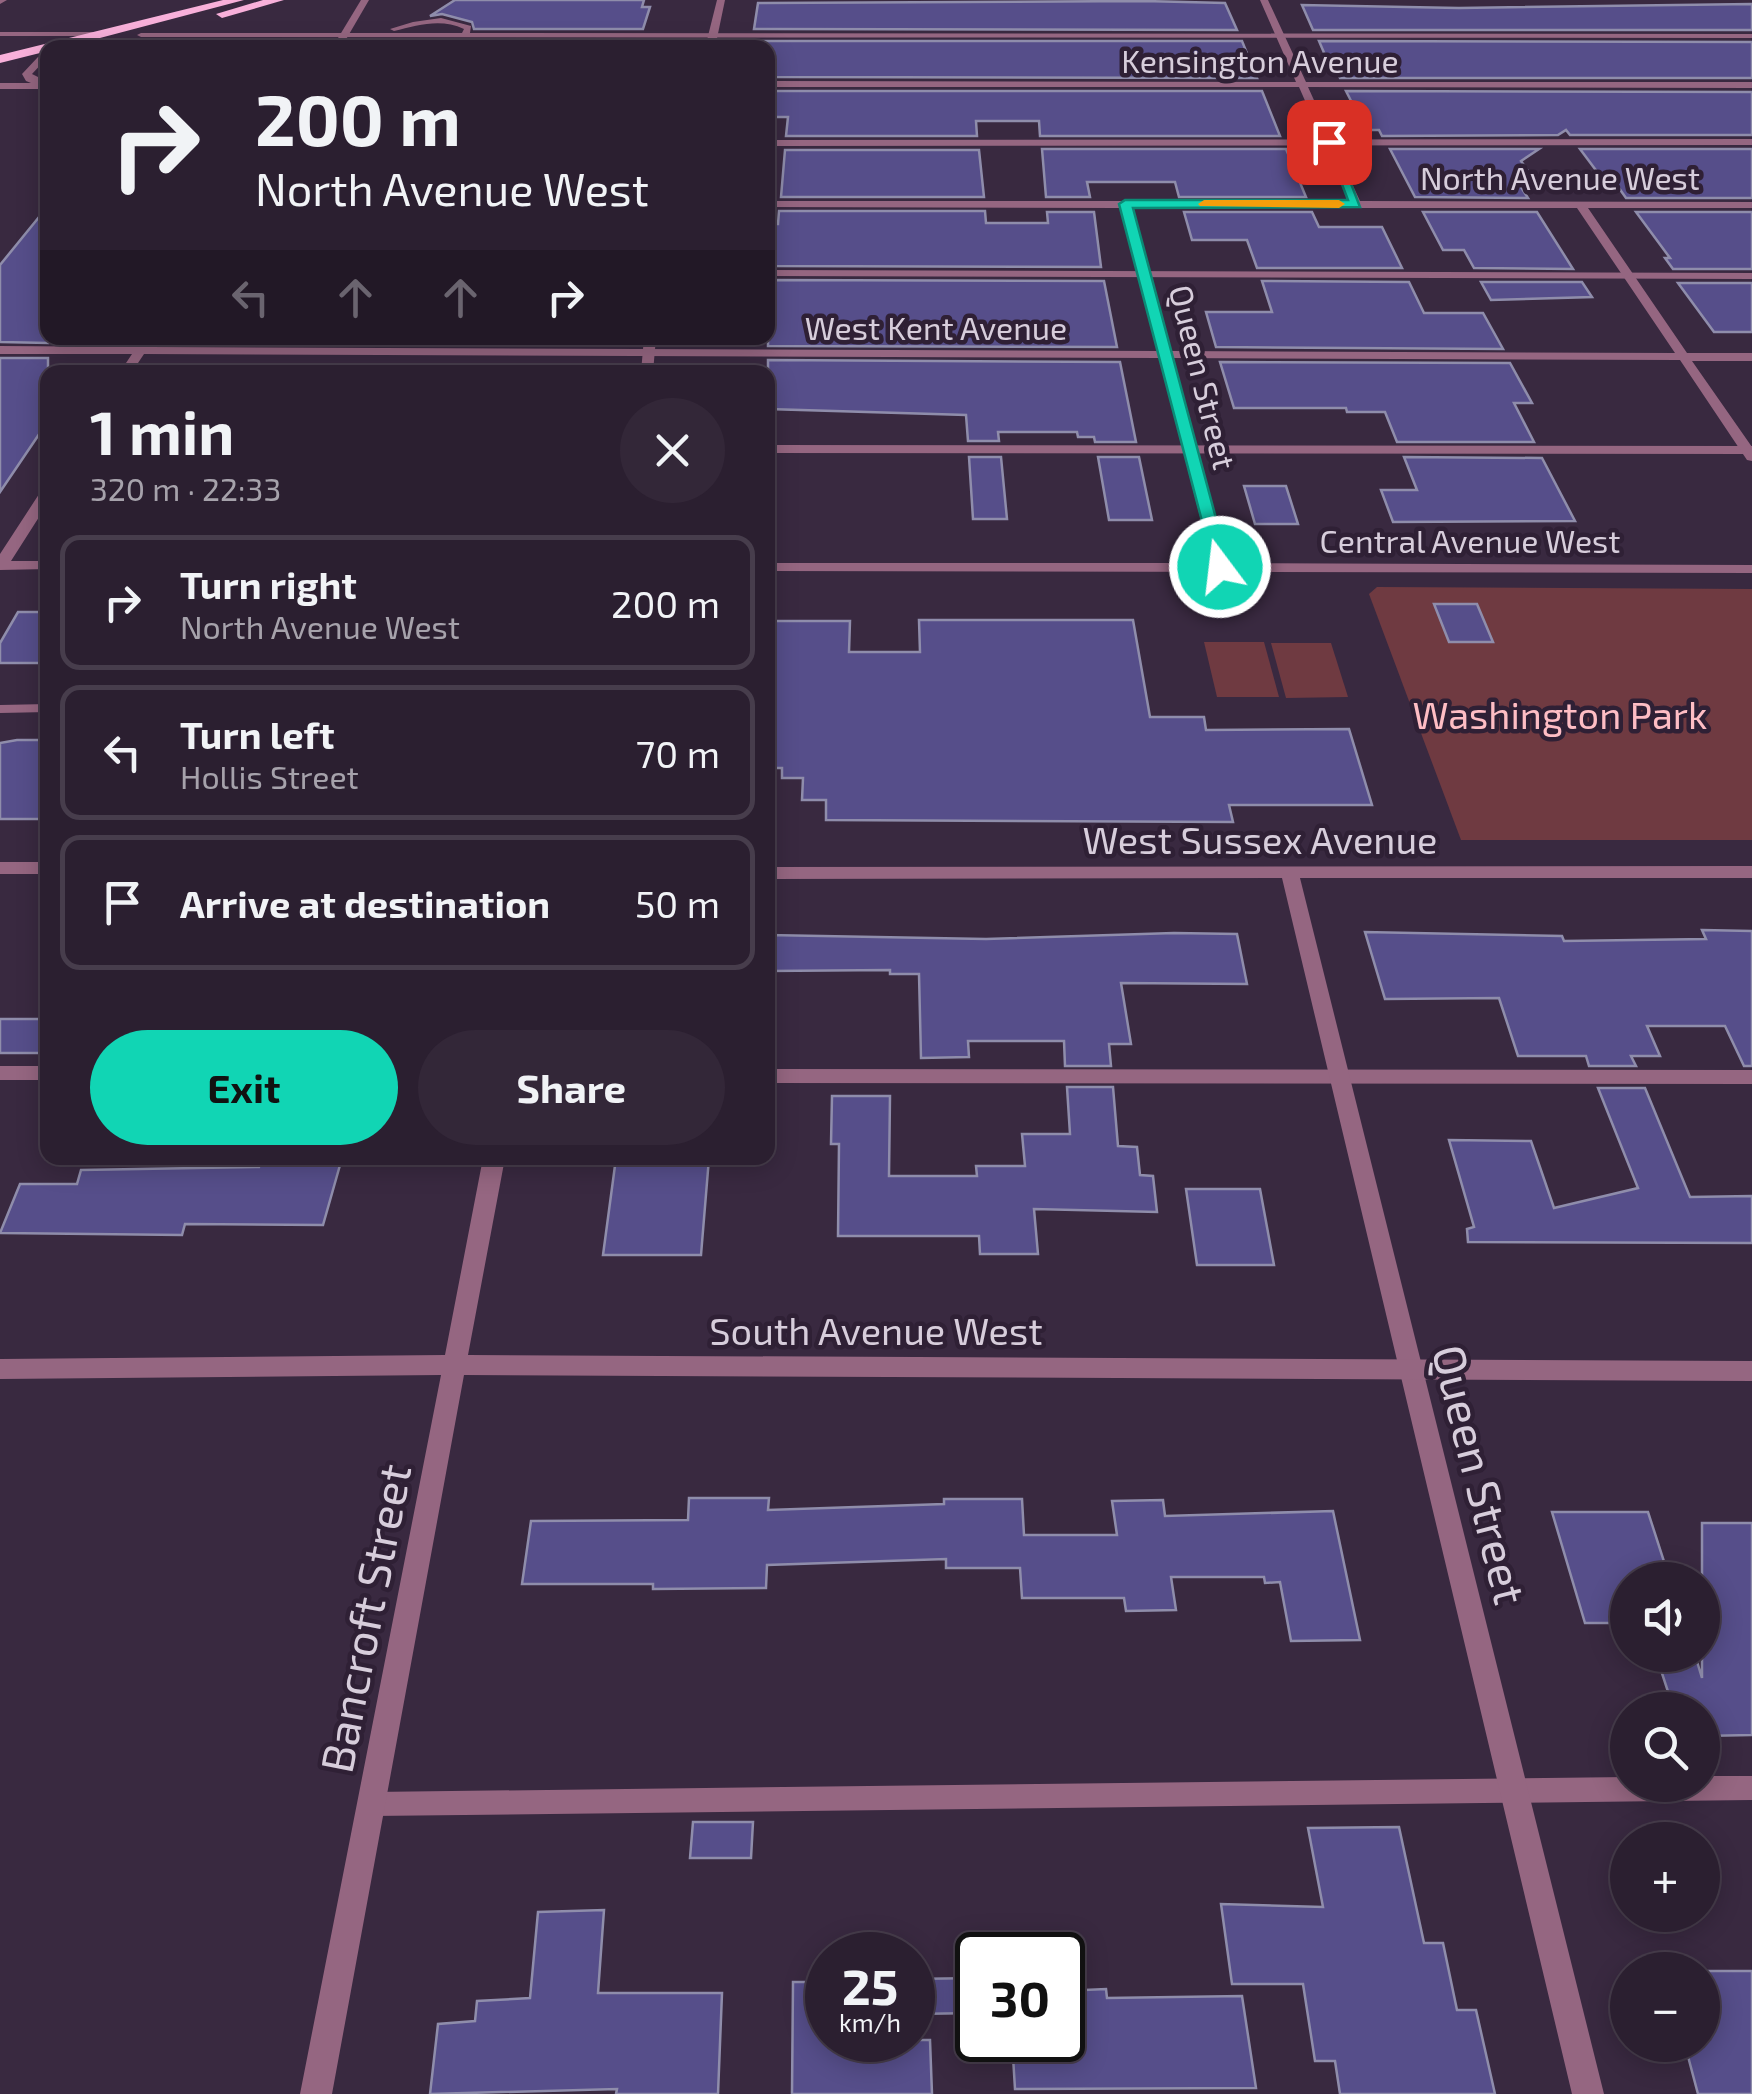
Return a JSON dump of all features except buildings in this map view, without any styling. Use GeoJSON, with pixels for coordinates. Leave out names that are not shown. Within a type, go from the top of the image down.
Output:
{"type":"FeatureCollection","features":[{"type":"Feature","properties":{"kind":"highway"},"geometry":{"type":"LineString","coordinates":[[77,40],[212,3],[238,0]]}},
{"type":"Feature","properties":{"kind":"highway"},"geometry":{"type":"LineString","coordinates":[[121,40],[272,1]]}},
{"type":"Feature","properties":{"kind":"highway"},"geometry":{"type":"LineString","coordinates":[[0,60],[40,50]]}},
{"type":"Feature","properties":{"kind":"highway"},"geometry":{"type":"LineString","coordinates":[[0,70],[40,60]]}},
{"type":"Feature","properties":{"kind":"street"},"geometry":{"type":"LineString","coordinates":[[711,40],[720,0]]}},
{"type":"Feature","properties":{"kind":"street"},"geometry":{"type":"LineString","coordinates":[[1264,0],[1356,204]]}},
{"type":"Feature","properties":{"kind":"street"},"geometry":{"type":"LineString","coordinates":[[341,40],[360,3]]}},
{"type":"Feature","properties":{"kind":"street"},"geometry":{"type":"LineString","coordinates":[[40,63],[27,74],[40,83]]}},
{"type":"Feature","properties":{"kind":"street","name":"Kensington Avenue"},"geometry":{"type":"LineString","coordinates":[[775,84],[1752,85]]}},
{"type":"Feature","properties":{"kind":"street"},"geometry":{"type":"LineString","coordinates":[[0,86],[40,86]]}},
{"type":"Feature","properties":{"kind":"street","name":"North Avenue West"},"geometry":{"type":"LineString","coordinates":[[775,204],[1752,204]]}},
{"type":"Feature","properties":{"kind":"street","name":"Queen Street"},"geometry":{"type":"LineString","coordinates":[[1125,204],[1220,567]]}},
{"type":"Feature","properties":{"kind":"street"},"geometry":{"type":"LineString","coordinates":[[1580,204],[1750,452]]}},
{"type":"Feature","properties":{"kind":"street"},"geometry":{"type":"LineString","coordinates":[[131,365],[145,345]]}},
{"type":"Feature","properties":{"kind":"street","name":"West Kent Avenue"},"geometry":{"type":"LineString","coordinates":[[0,350],[649,345],[1163,356],[1752,357]]}},
{"type":"Feature","properties":{"kind":"street"},"geometry":{"type":"LineString","coordinates":[[0,566],[40,504]]}},
{"type":"Feature","properties":{"kind":"street"},"geometry":{"type":"LineString","coordinates":[[0,566],[40,565]]}},
{"type":"Feature","properties":{"kind":"street","name":"Central Avenue West"},"geometry":{"type":"LineString","coordinates":[[775,567],[1752,569]]}},
{"type":"Feature","properties":{"kind":"street"},"geometry":{"type":"LineString","coordinates":[[0,868],[40,868]]}},
{"type":"Feature","properties":{"kind":"street","name":"West Sussex Avenue"},"geometry":{"type":"LineString","coordinates":[[775,873],[1752,872]]}},
{"type":"Feature","properties":{"kind":"street","name":"Queen Street"},"geometry":{"type":"LineString","coordinates":[[1290,874],[1588,2094]]}},
{"type":"Feature","properties":{"kind":"street","name":"Bancroft Street"},"geometry":{"type":"LineString","coordinates":[[316,2094],[493,1165]]}},
{"type":"Feature","properties":{"kind":"street","name":"South Avenue West"},"geometry":{"type":"LineString","coordinates":[[0,1369],[456,1365],[1752,1370]]}},
{"type":"Feature","properties":{"kind":"lane"},"geometry":{"type":"LineString","coordinates":[[394,29],[436,20],[464,24],[466,34]]}},
{"type":"Feature","properties":{"kind":"lane"},"geometry":{"type":"LineString","coordinates":[[0,34],[100,34]]}},
{"type":"Feature","properties":{"kind":"lane"},"geometry":{"type":"LineString","coordinates":[[141,35],[1752,36]]}},
{"type":"Feature","properties":{"kind":"lane"},"geometry":{"type":"LineString","coordinates":[[775,143],[1752,142]]}},
{"type":"Feature","properties":{"kind":"lane"},"geometry":{"type":"LineString","coordinates":[[775,274],[1752,276]]}},
{"type":"Feature","properties":{"kind":"lane"},"geometry":{"type":"LineString","coordinates":[[775,449],[1750,452]]}},
{"type":"Feature","properties":{"kind":"lane"},"geometry":{"type":"LineString","coordinates":[[0,709],[40,708]]}},
{"type":"Feature","properties":{"kind":"lane"},"geometry":{"type":"LineString","coordinates":[[0,1073],[40,1073]]}},
{"type":"Feature","properties":{"kind":"lane"},"geometry":{"type":"LineString","coordinates":[[775,1076],[1752,1077]]}},
{"type":"Feature","properties":{"kind":"lane"},"geometry":{"type":"LineString","coordinates":[[372,1804],[1752,1788]]}},
{"type":"Feature","properties":{"kind":"green space","name":"Washington Park"},"geometry":{"type":"Polygon","coordinates":[[[1377,587],[1752,589],[1752,840],[1461,840],[1369,594],[1377,587]]]}},
{"type":"Feature","properties":{"kind":"green space"},"geometry":{"type":"Polygon","coordinates":[[[1204,642],[1264,642],[1279,697],[1217,697],[1204,642]]]}},
{"type":"Feature","properties":{"kind":"green space"},"geometry":{"type":"Polygon","coordinates":[[[1271,643],[1331,643],[1348,697],[1286,698],[1271,643]]]}},
{"type":"Feature","properties":{"kind":"slow traffic"},"geometry":{"type":"LineString","coordinates":[[1204,204],[1339,204]]}},
{"type":"Feature","properties":{"kind":"route"},"geometry":{"type":"LineString","coordinates":[[1220,567],[1125,204],[1356,204],[1329,142]]}}]}
